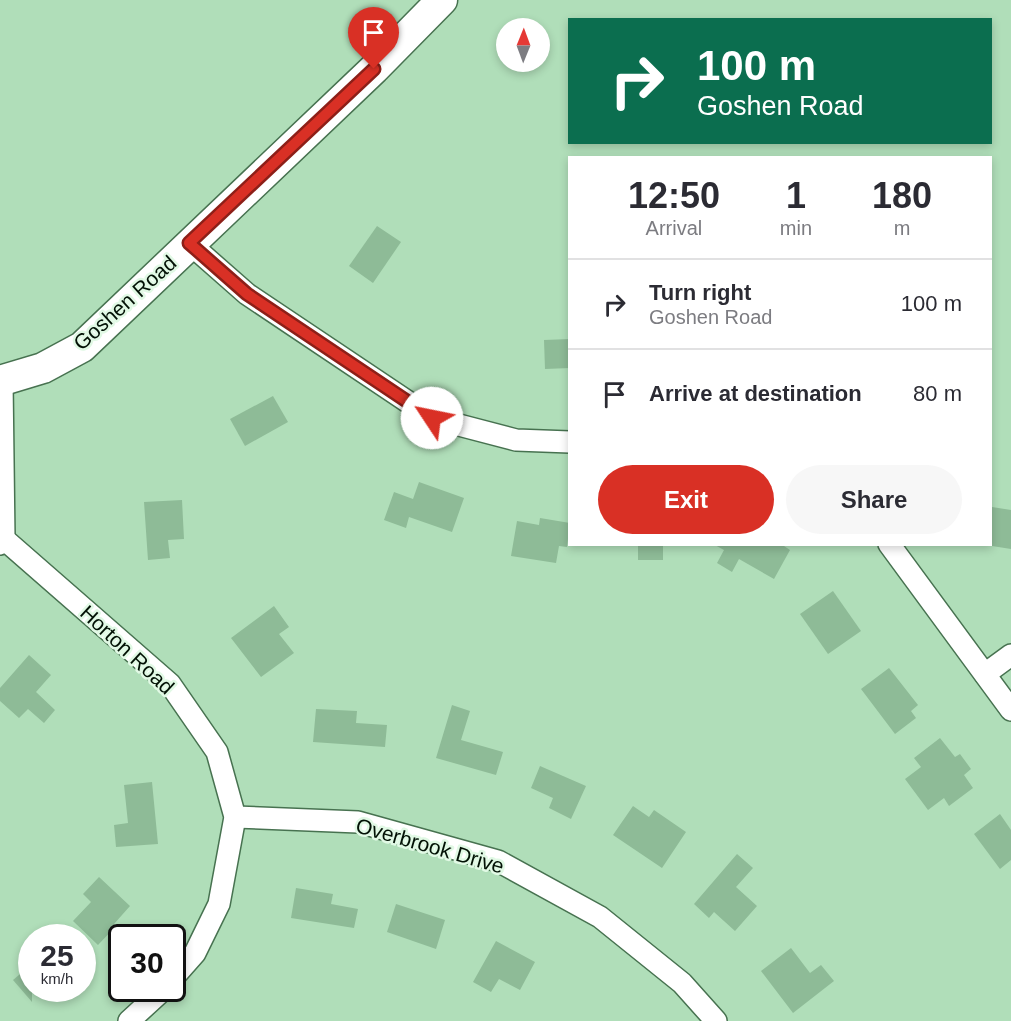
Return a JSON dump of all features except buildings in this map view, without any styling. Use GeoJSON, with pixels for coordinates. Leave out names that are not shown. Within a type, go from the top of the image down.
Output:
{"type":"FeatureCollection","features":[{"type":"Feature","properties":{"kind":"street","name":"Goshen Road"},"geometry":{"type":"LineString","coordinates":[[1,381],[43,368],[82,347],[374,69],[442,0]]}},
{"type":"Feature","properties":{"kind":"street"},"geometry":{"type":"LineString","coordinates":[[189,243],[247,294],[432,418],[516,440],[568,442]]}},
{"type":"Feature","properties":{"kind":"street"},"geometry":{"type":"LineString","coordinates":[[1,381],[2,542]]}},
{"type":"Feature","properties":{"kind":"street","name":"Horton Road"},"geometry":{"type":"LineString","coordinates":[[2,542],[170,684],[217,752],[235,817],[219,904],[195,953],[186,963]]}},
{"type":"Feature","properties":{"kind":"street"},"geometry":{"type":"LineString","coordinates":[[890,546],[1011,710]]}},
{"type":"Feature","properties":{"kind":"street"},"geometry":{"type":"LineString","coordinates":[[985,674],[1011,655]]}},
{"type":"Feature","properties":{"kind":"street","name":"Overbrook Drive"},"geometry":{"type":"LineString","coordinates":[[235,817],[358,822],[498,861],[600,917],[682,983],[717,1021]]}},
{"type":"Feature","properties":{"kind":"street"},"geometry":{"type":"LineString","coordinates":[[129,1021],[150,1002]]}},
{"type":"Feature","properties":{"kind":"route"},"geometry":{"type":"LineString","coordinates":[[374,69],[189,243],[247,294],[432,418]]}}]}
